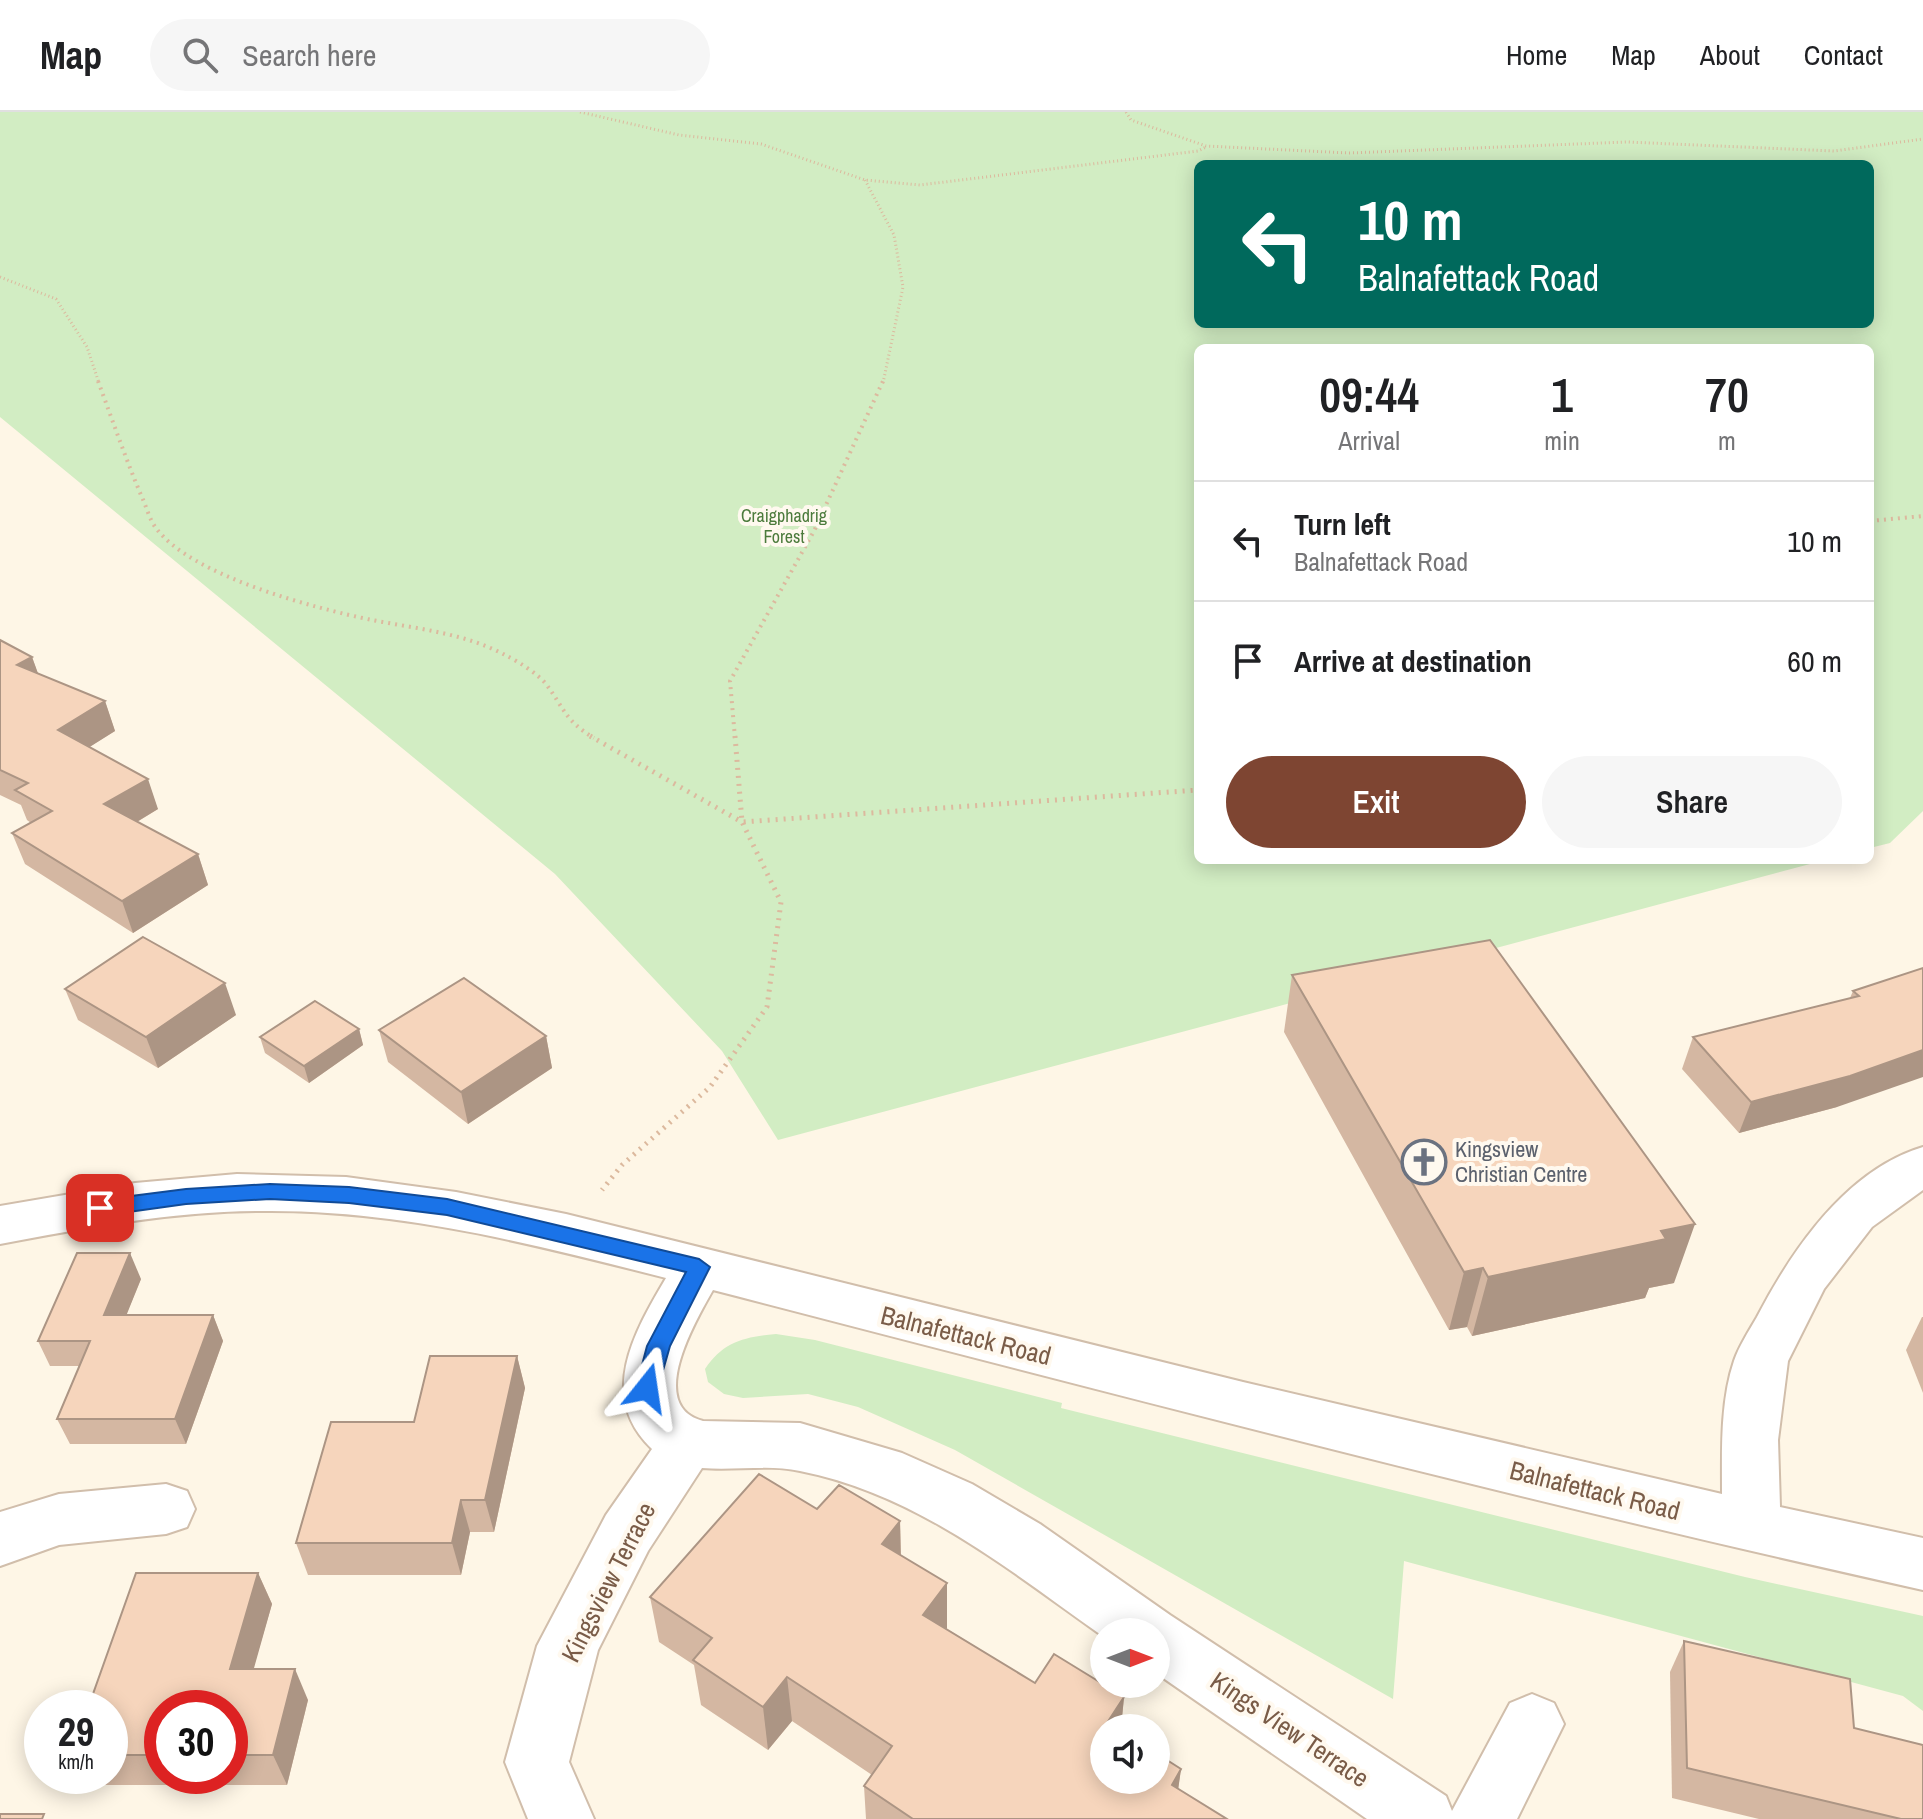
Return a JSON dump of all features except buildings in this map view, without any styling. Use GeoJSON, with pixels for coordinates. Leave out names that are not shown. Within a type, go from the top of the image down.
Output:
{"type":"FeatureCollection","features":[{"type":"Feature","properties":{"kind":"street"},"geometry":{"type":"LineString","coordinates":[[1751,1528],[1750,1440],[1761,1361],[1804,1277],[1854,1214],[1923,1165]]}},
{"type":"Feature","properties":{"kind":"street","name":"Balnafettack Road"},"geometry":{"type":"LineString","coordinates":[[0,1225],[186,1196],[270,1192],[349,1195],[447,1207],[566,1233],[1200,1395],[1751,1528],[1923,1564]]}},
{"type":"Feature","properties":{"kind":"street"},"geometry":{"type":"LineString","coordinates":[[699,1267],[658,1346],[647,1388],[658,1420],[688,1443],[796,1446],[884,1471],[967,1510],[1126,1618]]}},
{"type":"Feature","properties":{"kind":"street","name":"Kingsview Terrace"},"geometry":{"type":"LineString","coordinates":[[561,1819],[537,1762],[568,1646],[627,1533],[688,1443]]}},
{"type":"Feature","properties":{"kind":"street"},"geometry":{"type":"LineString","coordinates":[[0,1540],[16,1531],[78,1517],[166,1509]]}},
{"type":"Feature","properties":{"kind":"street","name":"Kings View Terrace"},"geometry":{"type":"LineString","coordinates":[[1170,1647],[1423,1819]]}},
{"type":"Feature","properties":{"kind":"street"},"geometry":{"type":"LineString","coordinates":[[1482,1819],[1532,1724]]}},
{"type":"Feature","properties":{"kind":"path"},"geometry":{"type":"LineString","coordinates":[[580,112],[679,135],[761,144],[865,180],[920,185],[1198,151],[1206,146]]}},
{"type":"Feature","properties":{"kind":"path"},"geometry":{"type":"LineString","coordinates":[[1126,112],[1131,120],[1206,146],[1349,153],[1656,142],[1834,151],[1923,139]]}},
{"type":"Feature","properties":{"kind":"path"},"geometry":{"type":"LineString","coordinates":[[566,1233],[622,1165],[710,1087],[767,1007],[781,902],[742,822],[730,681],[814,531],[883,382],[903,287],[894,235],[865,180]]}},
{"type":"Feature","properties":{"kind":"path"},"geometry":{"type":"LineString","coordinates":[[0,277],[56,299],[87,347],[124,456],[156,528],[177,547],[211,571],[273,592],[367,619],[462,637],[507,656],[545,682],[561,711],[575,727],[742,822],[1194,790]]}},
{"type":"Feature","properties":{"kind":"path"},"geometry":{"type":"LineString","coordinates":[[1874,521],[1923,516]]}},
{"type":"Feature","properties":{"kind":"green space","name":"Craigphadrig Forest"},"geometry":{"type":"Polygon","coordinates":[[[0,112],[1923,112],[1923,811],[1890,843],[1874,847],[1874,344],[1194,344],[1194,864],[1810,864],[778,1140],[722,1051],[555,874],[0,417],[0,112]]]}},
{"type":"Feature","properties":{"kind":"green space"},"geometry":{"type":"Polygon","coordinates":[[[776,1334],[815,1340],[1062,1403],[1061,1408],[1745,1577],[1923,1616],[1923,1711],[1903,1696],[1404,1561],[1393,1699],[955,1450],[858,1407],[808,1394],[743,1398],[724,1394],[708,1382],[705,1369],[727,1347],[744,1339],[776,1334]]]}},
{"type":"Feature","properties":{"kind":"place","name":"Kingsview Christian Centre"},"geometry":{"type":"Point","coordinates":[1424,1162]}},
{"type":"Feature","properties":{"kind":"route"},"geometry":{"type":"LineString","coordinates":[[100,1208],[186,1196],[270,1192],[349,1195],[447,1207],[699,1267],[658,1346],[647,1388]]}}]}
